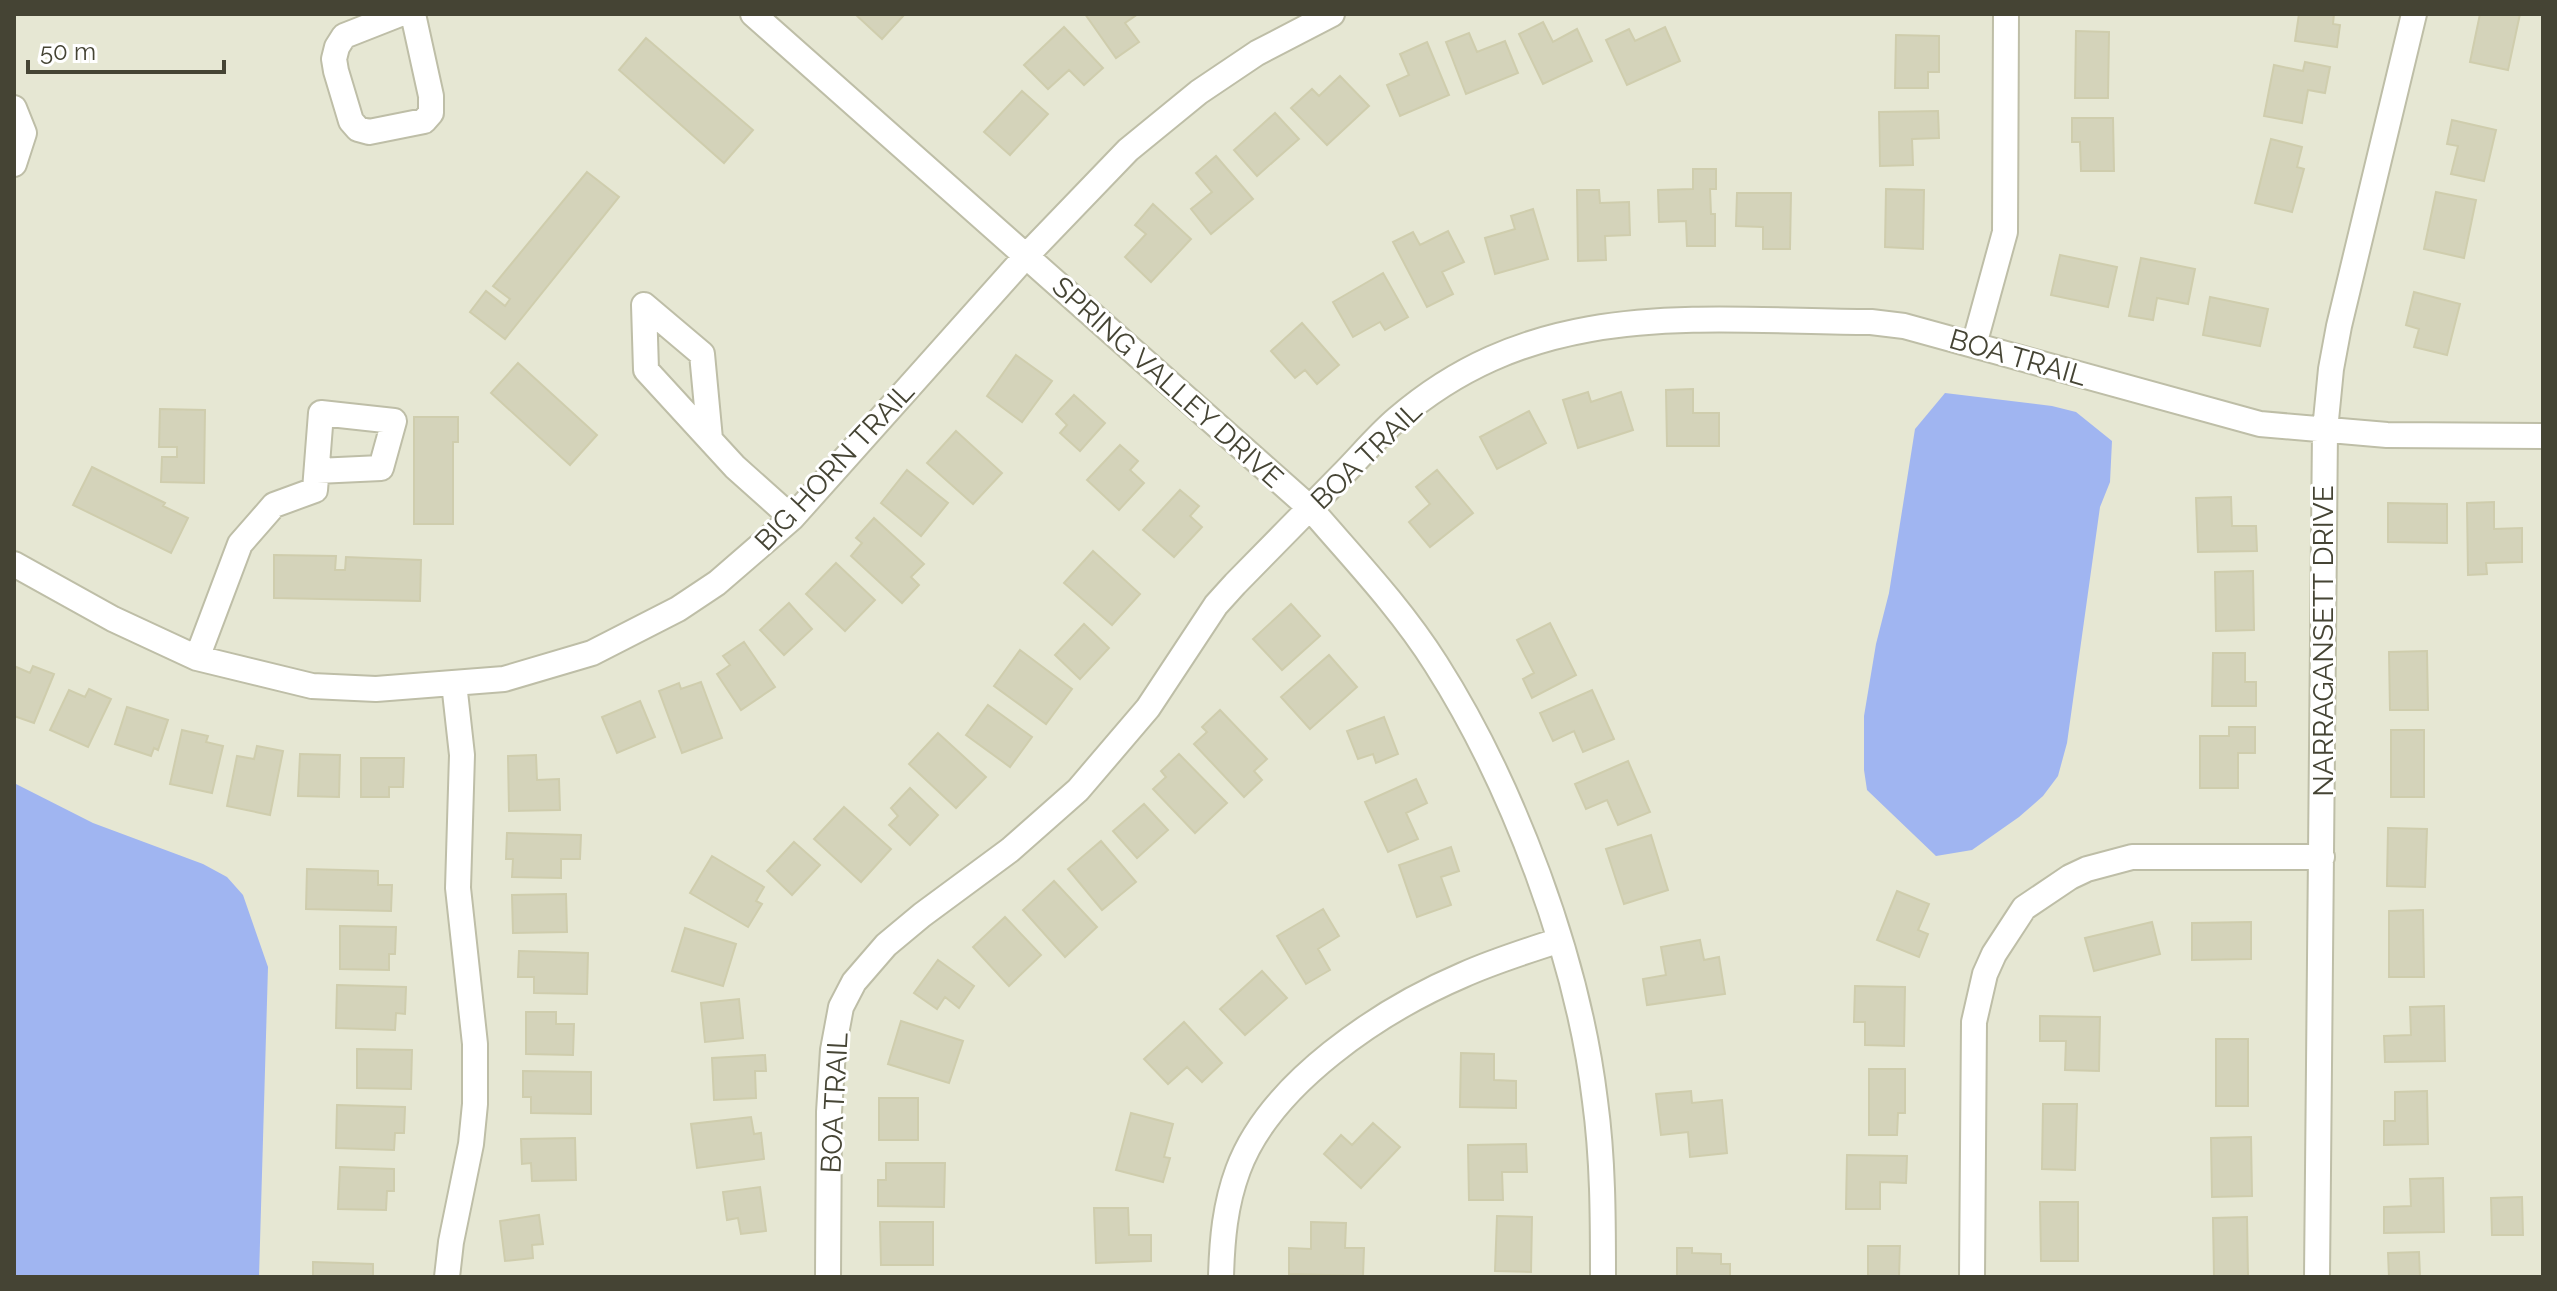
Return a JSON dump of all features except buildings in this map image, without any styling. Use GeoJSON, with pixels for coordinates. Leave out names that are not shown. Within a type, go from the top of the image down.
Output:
{"type":"FeatureCollection","features":[{"type":"Feature","properties":{"kind":"street"},"geometry":{"type":"LineString","coordinates":[[400,14],[344,36],[337,47],[334,59],[336,71],[351,121],[358,129],[369,132],[424,121],[431,113],[431,96],[413,14]]}},
{"type":"Feature","properties":{"kind":"street","name":"SPRING VALLEY DRIVE"},"geometry":{"type":"LineString","coordinates":[[753,14],[1310,508],[1377,585],[1436,663],[1494,767],[1560,940],[1587,1046],[1595,1100],[1601,1160],[1603,1277]]}},
{"type":"Feature","properties":{"kind":"street","name":"BIG HORN TRAIL"},"geometry":{"type":"LineString","coordinates":[[14,564],[113,619],[197,658],[312,686],[376,689],[504,679],[592,653],[678,609],[717,583],[792,518],[1108,169],[1199,92],[1257,53],[1332,14]]}},
{"type":"Feature","properties":{"kind":"street"},"geometry":{"type":"LineString","coordinates":[[1974,345],[2005,232],[2006,14]]}},
{"type":"Feature","properties":{"kind":"street","name":"NARRAGANSETT DRIVE"},"geometry":{"type":"LineString","coordinates":[[2317,1277],[2325,430],[2339,326],[2414,14]]}},
{"type":"Feature","properties":{"kind":"street"},"geometry":{"type":"LineString","coordinates":[[14,108],[24,133],[14,164]]}},
{"type":"Feature","properties":{"kind":"street"},"geometry":{"type":"LineString","coordinates":[[710,439],[702,354],[644,305],[646,370],[735,467],[792,518]]}},
{"type":"Feature","properties":{"kind":"street","name":"BOA TRAIL"},"geometry":{"type":"LineString","coordinates":[[828,1277],[833,1050],[841,1007],[854,982],[886,945],[1010,850],[1078,790],[1148,708],[1216,605],[1396,420],[1427,396],[1479,364],[1569,331],[1620,322],[1871,322],[1904,326],[2260,424],[2387,435],[2543,436]]}},
{"type":"Feature","properties":{"kind":"street"},"geometry":{"type":"LineString","coordinates":[[197,658],[240,544],[274,505],[315,490],[317,471]]}},
{"type":"Feature","properties":{"kind":"street"},"geometry":{"type":"LineString","coordinates":[[447,1277],[471,1144],[475,1104],[475,1044],[458,888],[462,755],[454,683]]}},
{"type":"Feature","properties":{"kind":"street"},"geometry":{"type":"LineString","coordinates":[[1972,1277],[1974,1022],[1985,974],[1994,954],[2024,908],[2078,873],[2110,861],[2132,857],[2322,857]]}},
{"type":"Feature","properties":{"kind":"street"},"geometry":{"type":"LineString","coordinates":[[1221,1277],[1224,1224],[1238,1168],[1262,1127],[1304,1078],[1352,1038],[1414,1000],[1462,975],[1560,940]]}},
{"type":"Feature","properties":{"kind":"shaded area"},"geometry":{"type":"Polygon","coordinates":[[[14,14],[2543,14],[2543,1277],[14,1277],[14,14]]]}},
{"type":"Feature","properties":{"kind":"water"},"geometry":{"type":"Polygon","coordinates":[[[1945,393],[2052,406],[2076,412],[2112,441],[2110,482],[2100,507],[2067,743],[2058,776],[2043,796],[2019,817],[1972,850],[1936,856],[1867,790],[1864,716],[1876,644],[1889,593],[1915,429],[1945,393]]]}},
{"type":"Feature","properties":{"kind":"water"},"geometry":{"type":"Polygon","coordinates":[[[14,783],[93,823],[203,864],[227,877],[243,895],[268,967],[259,1277],[14,1277],[14,783]]]}}]}
